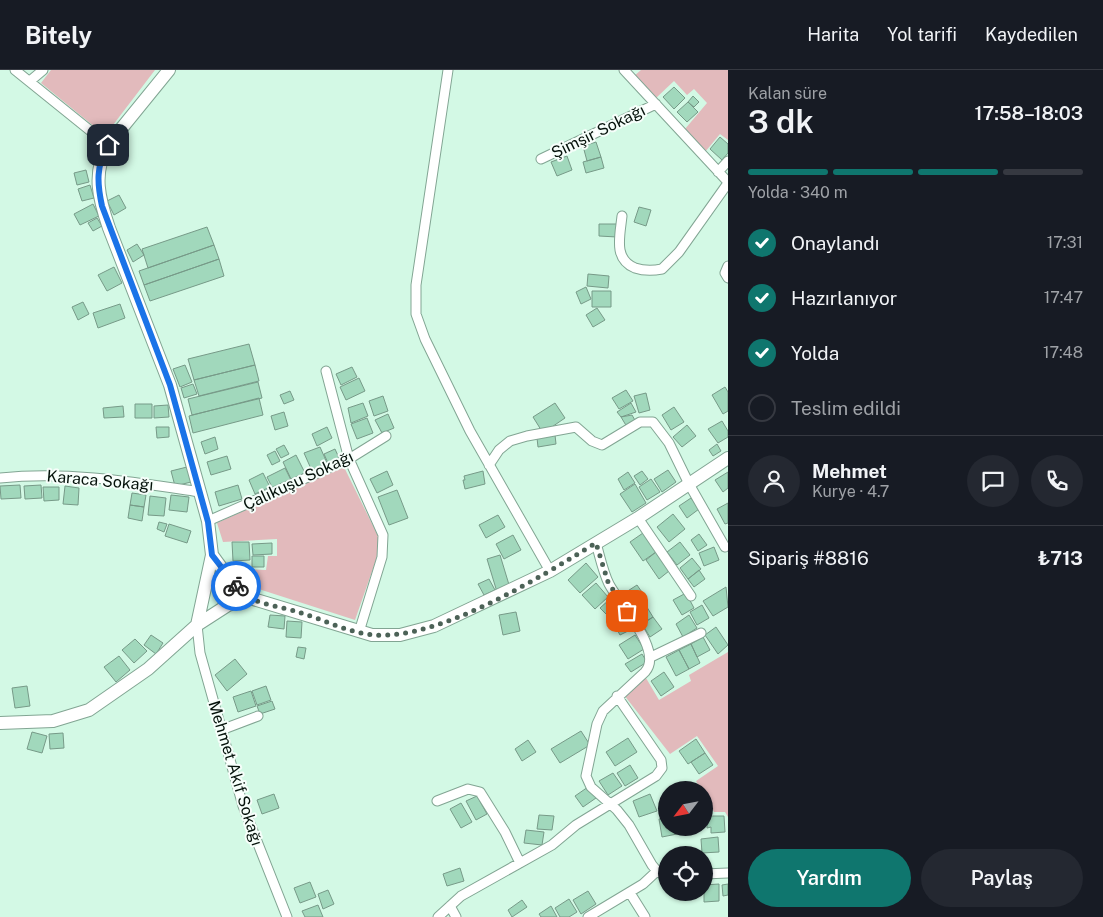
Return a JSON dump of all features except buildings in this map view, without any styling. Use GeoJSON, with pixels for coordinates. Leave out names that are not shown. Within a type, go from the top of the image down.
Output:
{"type":"FeatureCollection","features":[{"type":"Feature","properties":{"kind":"street"},"geometry":{"type":"LineString","coordinates":[[15,70],[108,145]]}},
{"type":"Feature","properties":{"kind":"street"},"geometry":{"type":"LineString","coordinates":[[30,81],[43,70]]}},
{"type":"Feature","properties":{"kind":"street"},"geometry":{"type":"LineString","coordinates":[[169,70],[108,145],[98,166],[97,178],[102,206],[170,385],[208,522],[212,555],[196,624]]}},
{"type":"Feature","properties":{"kind":"street"},"geometry":{"type":"LineString","coordinates":[[448,70],[419,266],[416,314],[425,339],[450,392],[550,571]]}},
{"type":"Feature","properties":{"kind":"street","name":"Şimşir Sokağı"},"geometry":{"type":"LineString","coordinates":[[628,71],[728,182]]}},
{"type":"Feature","properties":{"kind":"street","name":"Şimşir Sokağı"},"geometry":{"type":"LineString","coordinates":[[541,159],[656,104]]}},
{"type":"Feature","properties":{"kind":"street"},"geometry":{"type":"LineString","coordinates":[[718,172],[728,162]]}},
{"type":"Feature","properties":{"kind":"street"},"geometry":{"type":"LineString","coordinates":[[622,216],[619,245],[620,256],[624,261],[641,270],[662,269],[679,252],[728,182]]}},
{"type":"Feature","properties":{"kind":"street"},"geometry":{"type":"LineString","coordinates":[[728,266],[725,273],[728,278]]}},
{"type":"Feature","properties":{"kind":"street"},"geometry":{"type":"LineString","coordinates":[[326,371],[349,459],[380,526],[384,546],[358,632]]}},
{"type":"Feature","properties":{"kind":"street"},"geometry":{"type":"LineString","coordinates":[[489,464],[504,445],[519,438],[576,427],[592,441],[602,445],[640,422],[649,420],[664,434],[689,484],[725,547]]}},
{"type":"Feature","properties":{"kind":"street","name":"Çalıkuşu Sokağı"},"geometry":{"type":"LineString","coordinates":[[208,522],[349,459],[386,436]]}},
{"type":"Feature","properties":{"kind":"street"},"geometry":{"type":"LineString","coordinates":[[212,555],[232,581],[250,598],[358,632],[400,634],[426,629],[486,603],[550,571],[727,462]]}},
{"type":"Feature","properties":{"kind":"street","name":"Karaca Sokağı"},"geometry":{"type":"LineString","coordinates":[[0,478],[34,475],[80,476],[200,492]]}},
{"type":"Feature","properties":{"kind":"street"},"geometry":{"type":"LineString","coordinates":[[638,518],[691,596]]}},
{"type":"Feature","properties":{"kind":"street"},"geometry":{"type":"LineString","coordinates":[[596,543],[608,582],[639,632],[651,657],[650,667],[608,704],[597,724],[586,776],[591,787],[611,804],[629,825],[642,850],[658,868]]}},
{"type":"Feature","properties":{"kind":"street"},"geometry":{"type":"LineString","coordinates":[[1,726],[53,721],[89,710],[148,669],[196,624],[228,605],[250,598]]}},
{"type":"Feature","properties":{"kind":"street","name":"Mehmet Akif Sokağı"},"geometry":{"type":"LineString","coordinates":[[196,624],[200,653],[243,806],[287,917]]}},
{"type":"Feature","properties":{"kind":"street"},"geometry":{"type":"LineString","coordinates":[[651,657],[701,633]]}},
{"type":"Feature","properties":{"kind":"street"},"geometry":{"type":"LineString","coordinates":[[438,917],[461,896],[552,845],[576,825],[656,776],[662,768],[661,760],[617,696]]}},
{"type":"Feature","properties":{"kind":"street"},"geometry":{"type":"LineString","coordinates":[[221,730],[258,716]]}},
{"type":"Feature","properties":{"kind":"street"},"geometry":{"type":"LineString","coordinates":[[437,802],[468,789],[480,792],[505,832],[520,863]]}},
{"type":"Feature","properties":{"kind":"street"},"geometry":{"type":"LineString","coordinates":[[713,874],[728,873]]}},
{"type":"Feature","properties":{"kind":"street"},"geometry":{"type":"LineString","coordinates":[[588,917],[658,875]]}},
{"type":"Feature","properties":{"kind":"street"},"geometry":{"type":"LineString","coordinates":[[630,893],[645,917]]}},
{"type":"Feature","properties":{"kind":"street"},"geometry":{"type":"LineString","coordinates":[[450,906],[456,917]]}},
{"type":"Feature","properties":{"kind":"shaded area"},"geometry":{"type":"Polygon","coordinates":[[[51,70],[155,70],[113,125],[96,128],[41,83],[51,70]]]}},
{"type":"Feature","properties":{"kind":"shaded area"},"geometry":{"type":"Polygon","coordinates":[[[641,70],[728,70],[728,140],[720,134],[705,152],[685,129],[707,103],[694,89],[687,95],[674,81],[656,98],[634,76],[641,70]]]}},
{"type":"Feature","properties":{"kind":"shaded area"},"geometry":{"type":"Polygon","coordinates":[[[343,465],[380,540],[376,560],[355,620],[246,585],[234,572],[241,569],[266,570],[268,556],[277,556],[277,539],[223,542],[217,523],[343,465]]]}},
{"type":"Feature","properties":{"kind":"shaded area"},"geometry":{"type":"Polygon","coordinates":[[[728,652],[728,817],[725,812],[714,812],[713,810],[713,781],[696,781],[718,766],[697,736],[670,754],[624,695],[646,678],[659,700],[691,681],[689,675],[728,652]]]}},
{"type":"Feature","properties":{"kind":"way so far"},"geometry":{"type":"LineString","coordinates":[[236,586],[250,598],[358,632],[372,635],[400,634],[434,626],[494,600],[550,571],[596,543],[608,582],[614,594],[627,611]]}},
{"type":"Feature","properties":{"kind":"route"},"geometry":{"type":"LineString","coordinates":[[108,145],[98,166],[97,178],[102,206],[170,385],[192,456],[208,522],[212,555],[236,586]]}}]}
